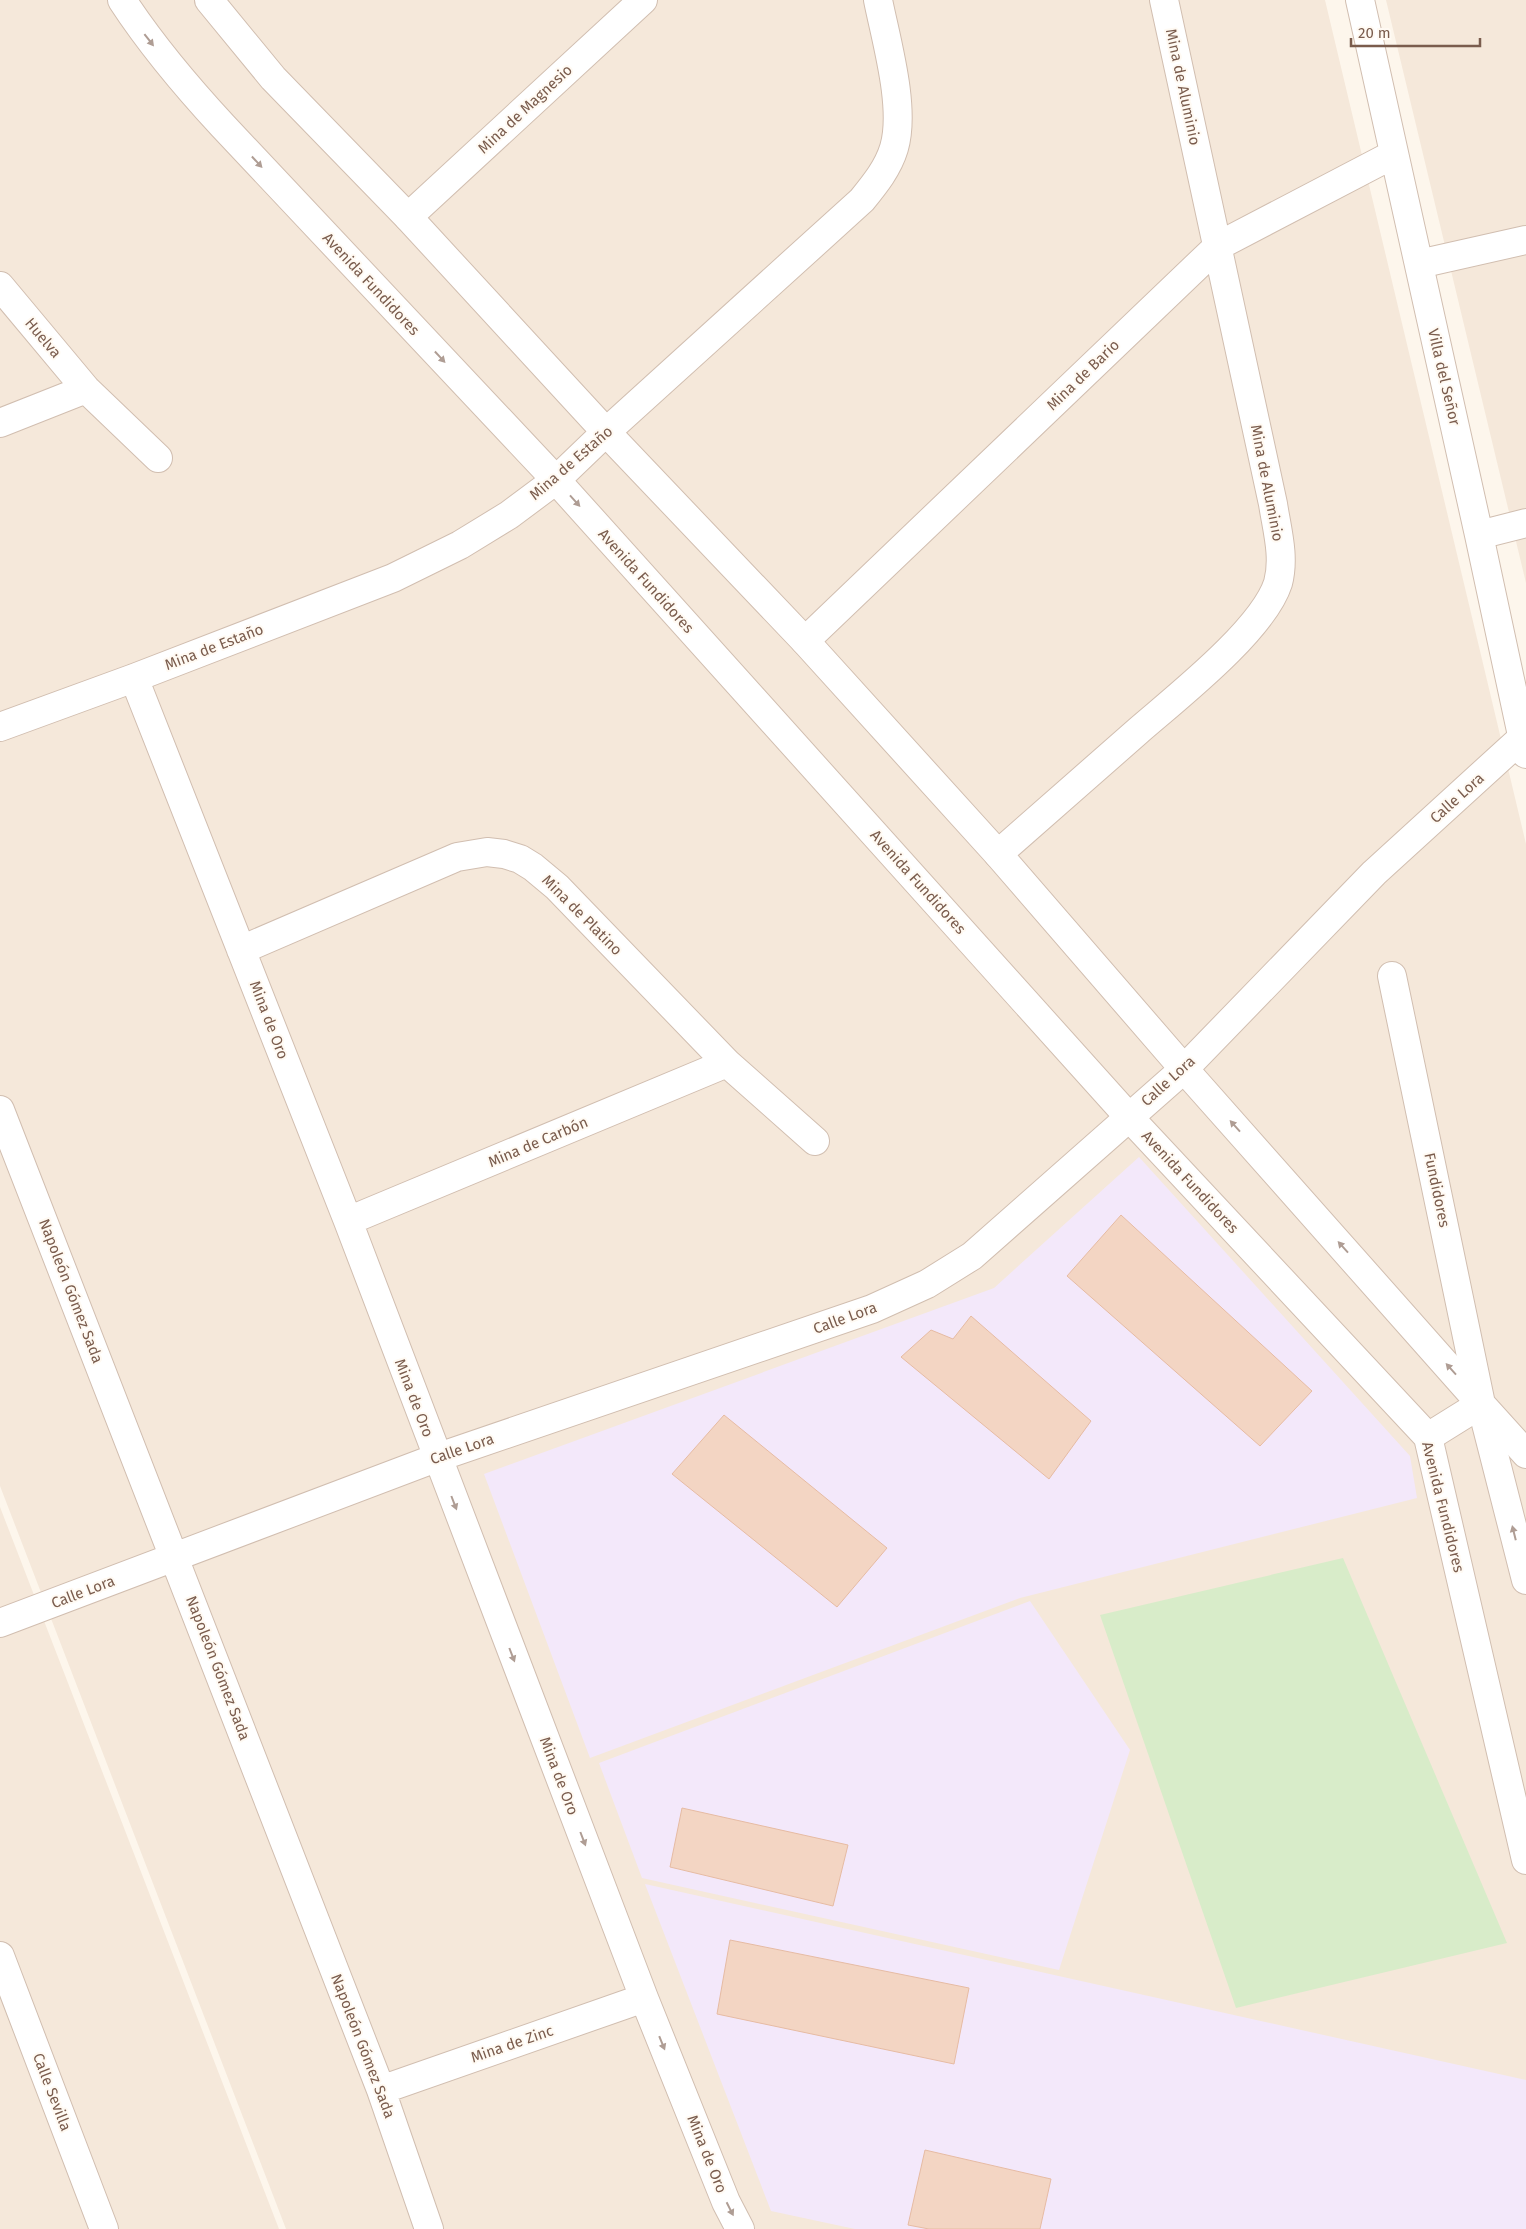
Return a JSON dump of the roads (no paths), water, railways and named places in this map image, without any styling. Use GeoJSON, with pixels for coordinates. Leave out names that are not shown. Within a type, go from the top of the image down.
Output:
{"type":"FeatureCollection","features":[{"type":"Feature","properties":{"kind":"street","name":"Avenida Fundidores"},"geometry":{"type":"LineString","coordinates":[[122,0],[176,74],[556,480],[1128,1116],[1428,1437],[1526,1860]]}},
{"type":"Feature","properties":{"kind":"street"},"geometry":{"type":"LineString","coordinates":[[209,0],[273,78],[408,217],[606,432],[805,641],[998,854],[1184,1069],[1526,1454]]}},
{"type":"Feature","properties":{"kind":"street","name":"Mina de Magnesio"},"geometry":{"type":"LineString","coordinates":[[408,217],[643,0]]}},
{"type":"Feature","properties":{"kind":"street","name":"Mina de Estaño"},"geometry":{"type":"LineString","coordinates":[[0,727],[134,678],[393,578],[460,546],[509,516],[556,480],[606,432],[862,200],[883,174],[894,147],[897,118],[891,62],[878,0]]}},
{"type":"Feature","properties":{"kind":"street","name":"Mina de Aluminio"},"geometry":{"type":"LineString","coordinates":[[998,854],[1210,668],[1254,622],[1270,600],[1277,585],[1281,569],[1281,552],[1277,528],[1164,0]]}},
{"type":"Feature","properties":{"kind":"street","name":"Villa del Señor"},"geometry":{"type":"LineString","coordinates":[[1360,0],[1524,746]]}},
{"type":"Feature","properties":{"kind":"street","name":"Mina de Bario"},"geometry":{"type":"LineString","coordinates":[[805,641],[1218,246],[1394,154]]}},
{"type":"Feature","properties":{"kind":"street"},"geometry":{"type":"LineString","coordinates":[[1419,264],[1526,240]]}},
{"type":"Feature","properties":{"kind":"street","name":"Huelva"},"geometry":{"type":"LineString","coordinates":[[0,286],[86,389],[158,458]]}},
{"type":"Feature","properties":{"kind":"street"},"geometry":{"type":"LineString","coordinates":[[0,423],[86,389]]}},
{"type":"Feature","properties":{"kind":"street"},"geometry":{"type":"LineString","coordinates":[[1479,535],[1526,523]]}},
{"type":"Feature","properties":{"kind":"street","name":"Mina de Oro"},"geometry":{"type":"LineString","coordinates":[[134,678],[348,1222],[436,1458],[644,1998],[726,2202],[740,2229]]}},
{"type":"Feature","properties":{"kind":"street","name":"Calle Lora"},"geometry":{"type":"LineString","coordinates":[[0,1623],[436,1458],[872,1309],[926,1284],[972,1256],[1128,1116],[1184,1069],[1374,873],[1524,746]]}},
{"type":"Feature","properties":{"kind":"street","name":"Mina de Platino"},"geometry":{"type":"LineString","coordinates":[[241,950],[449,860],[488,852],[520,859],[557,887],[727,1063],[815,1141]]}},
{"type":"Feature","properties":{"kind":"street","name":"Fundidores"},"geometry":{"type":"LineString","coordinates":[[1392,976],[1481,1404]]}},
{"type":"Feature","properties":{"kind":"street","name":"Mina de Carbón"},"geometry":{"type":"LineString","coordinates":[[348,1222],[727,1063]]}},
{"type":"Feature","properties":{"kind":"street","name":"Napoleón Gómez Sada"},"geometry":{"type":"LineString","coordinates":[[0,1110],[381,2090],[430,2229]]}},
{"type":"Feature","properties":{"kind":"street"},"geometry":{"type":"LineString","coordinates":[[1428,1437],[1481,1404]]}},
{"type":"Feature","properties":{"kind":"street"},"geometry":{"type":"LineString","coordinates":[[1481,1404],[1526,1580]]}},
{"type":"Feature","properties":{"kind":"street","name":"Calle Sevilla"},"geometry":{"type":"LineString","coordinates":[[0,1956],[104,2229]]}},
{"type":"Feature","properties":{"kind":"street","name":"Mina de Zinc"},"geometry":{"type":"LineString","coordinates":[[381,2090],[644,1998]]}}]}
